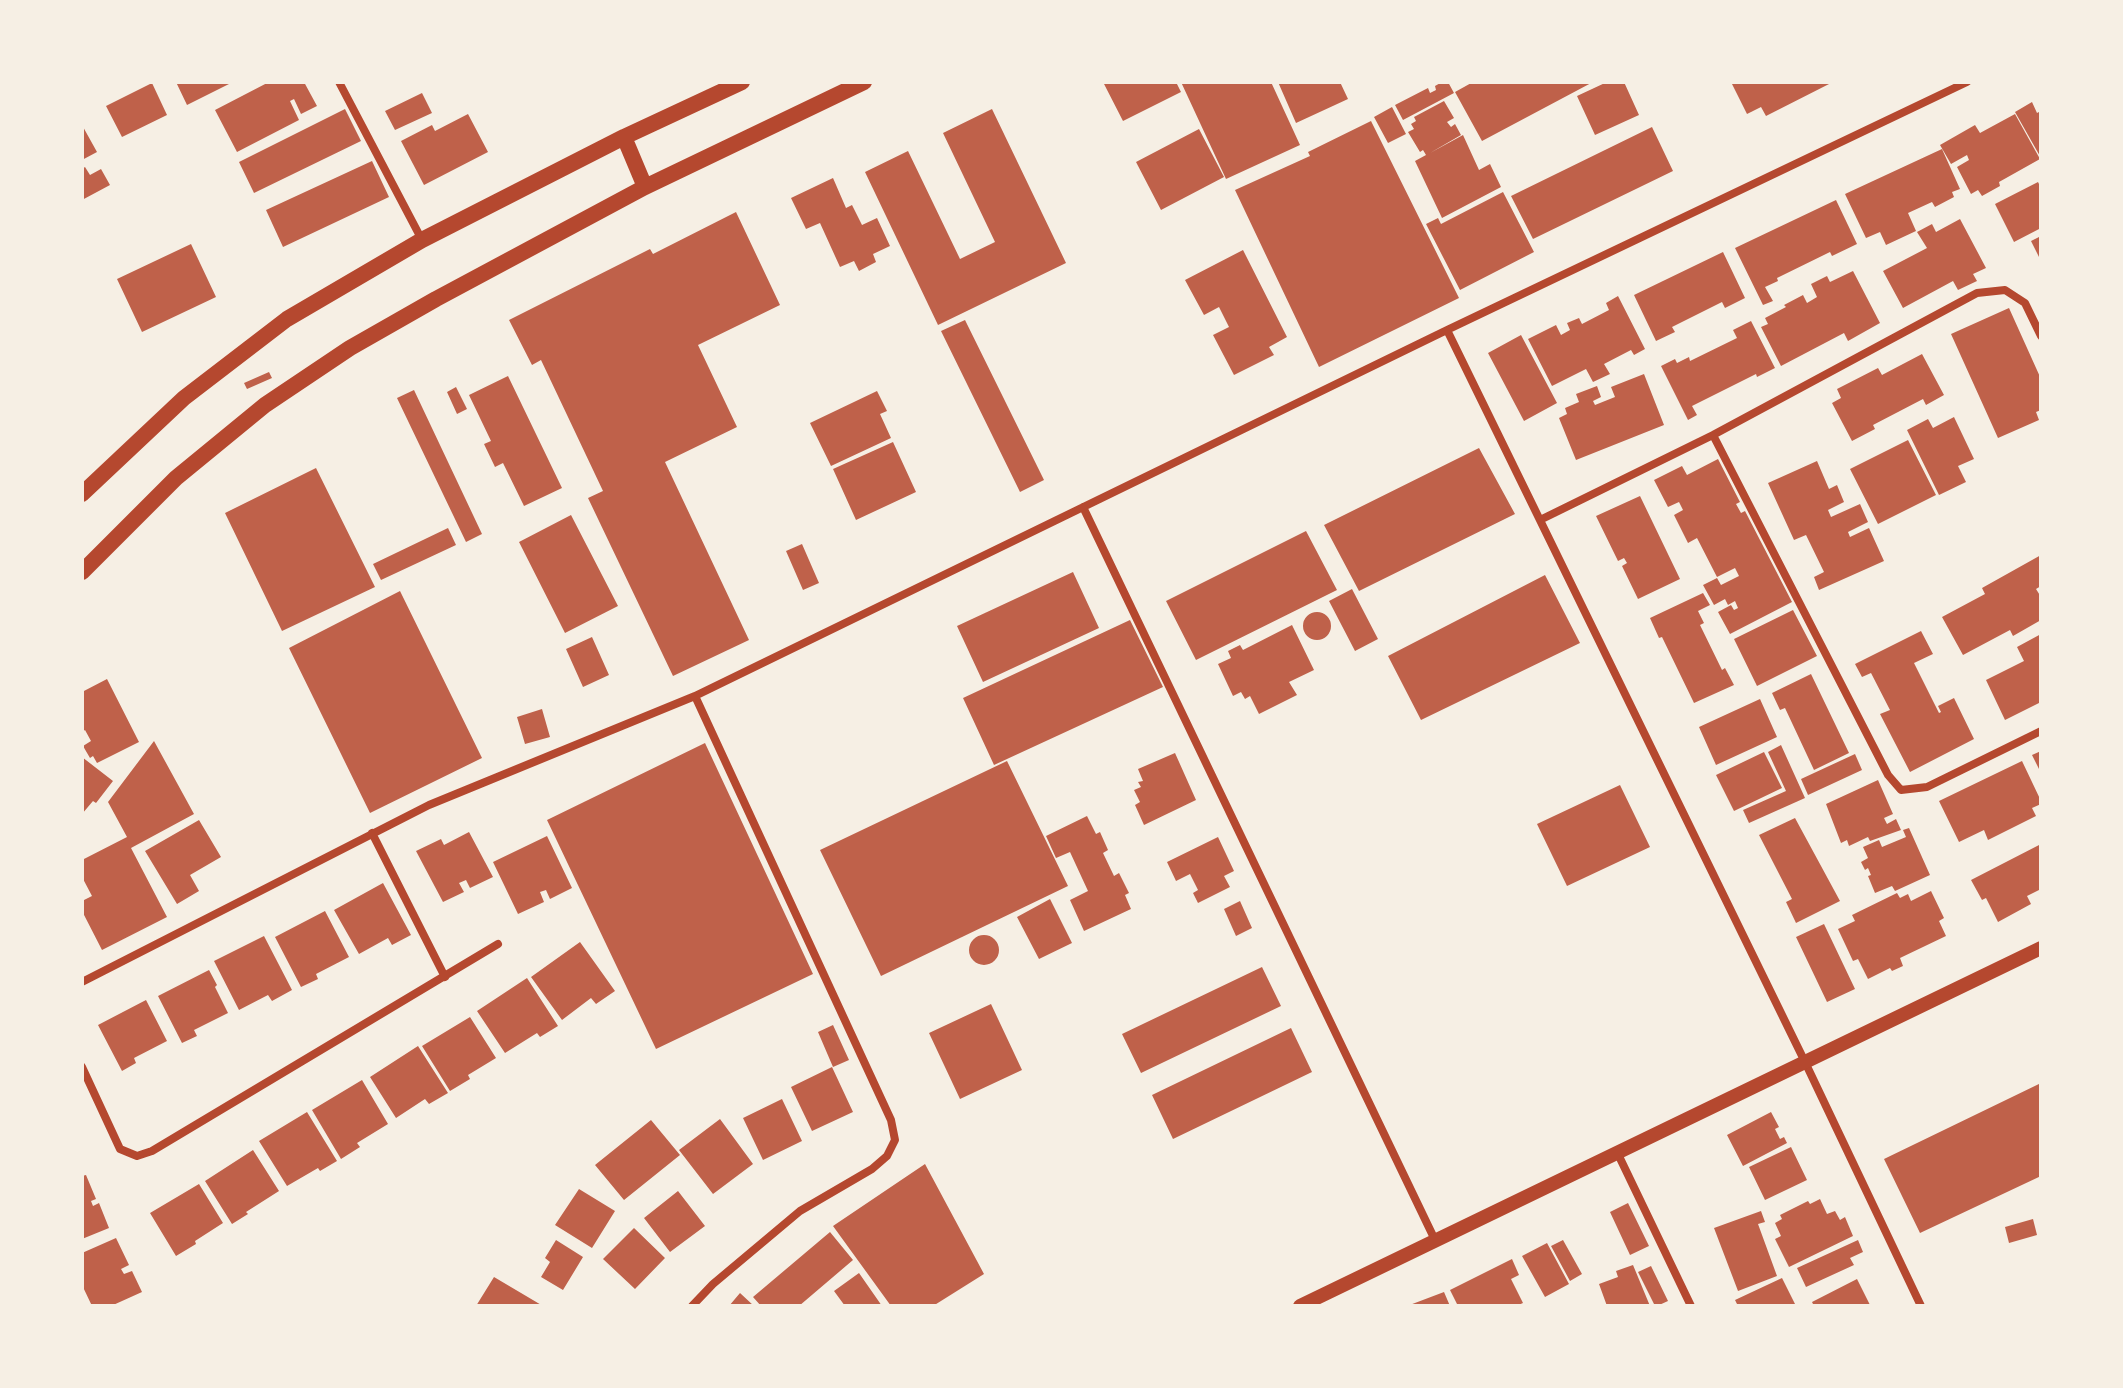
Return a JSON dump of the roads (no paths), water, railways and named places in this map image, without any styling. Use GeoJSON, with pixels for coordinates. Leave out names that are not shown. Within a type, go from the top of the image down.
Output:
{"type":"FeatureCollection","features":[{"type":"Feature","properties":{"kind":"main road"},"geometry":{"type":"LineString","coordinates":[[82,494],[184,398],[287,319],[422,240],[624,137],[742,82]]}},
{"type":"Feature","properties":{"kind":"main road"},"geometry":{"type":"LineString","coordinates":[[82,572],[176,478],[265,405],[350,348],[645,187],[864,82]]}},
{"type":"Feature","properties":{"kind":"main road"},"geometry":{"type":"LineString","coordinates":[[624,137],[645,187]]}},
{"type":"Feature","properties":{"kind":"street"},"geometry":{"type":"LineString","coordinates":[[339,82],[422,240]]}},
{"type":"Feature","properties":{"kind":"street"},"geometry":{"type":"LineString","coordinates":[[82,982],[429,805],[695,696],[1447,330],[1967,82]]}},
{"type":"Feature","properties":{"kind":"street"},"geometry":{"type":"LineString","coordinates":[[1540,520],[1713,435],[1977,293],[2005,290],[2025,303],[2041,336]]}},
{"type":"Feature","properties":{"kind":"street"},"geometry":{"type":"LineString","coordinates":[[1447,330],[1921,1306]]}},
{"type":"Feature","properties":{"kind":"street"},"geometry":{"type":"LineString","coordinates":[[1713,435],[1888,775],[1901,790],[1927,787],[2041,731]]}},
{"type":"Feature","properties":{"kind":"street"},"geometry":{"type":"LineString","coordinates":[[1083,507],[1435,1240]]}},
{"type":"Feature","properties":{"kind":"street"},"geometry":{"type":"LineString","coordinates":[[692,1306],[713,1284],[800,1211],[872,1169],[887,1156],[895,1140],[891,1120],[695,696]]}},
{"type":"Feature","properties":{"kind":"street"},"geometry":{"type":"LineString","coordinates":[[372,833],[445,977]]}},
{"type":"Feature","properties":{"kind":"street"},"geometry":{"type":"LineString","coordinates":[[82,1067],[120,1149],[137,1156],[152,1151],[498,944]]}},
{"type":"Feature","properties":{"kind":"street"},"geometry":{"type":"LineString","coordinates":[[1300,1306],[2041,949]]}},
{"type":"Feature","properties":{"kind":"street"},"geometry":{"type":"LineString","coordinates":[[1617,1152],[1691,1306]]}}]}
